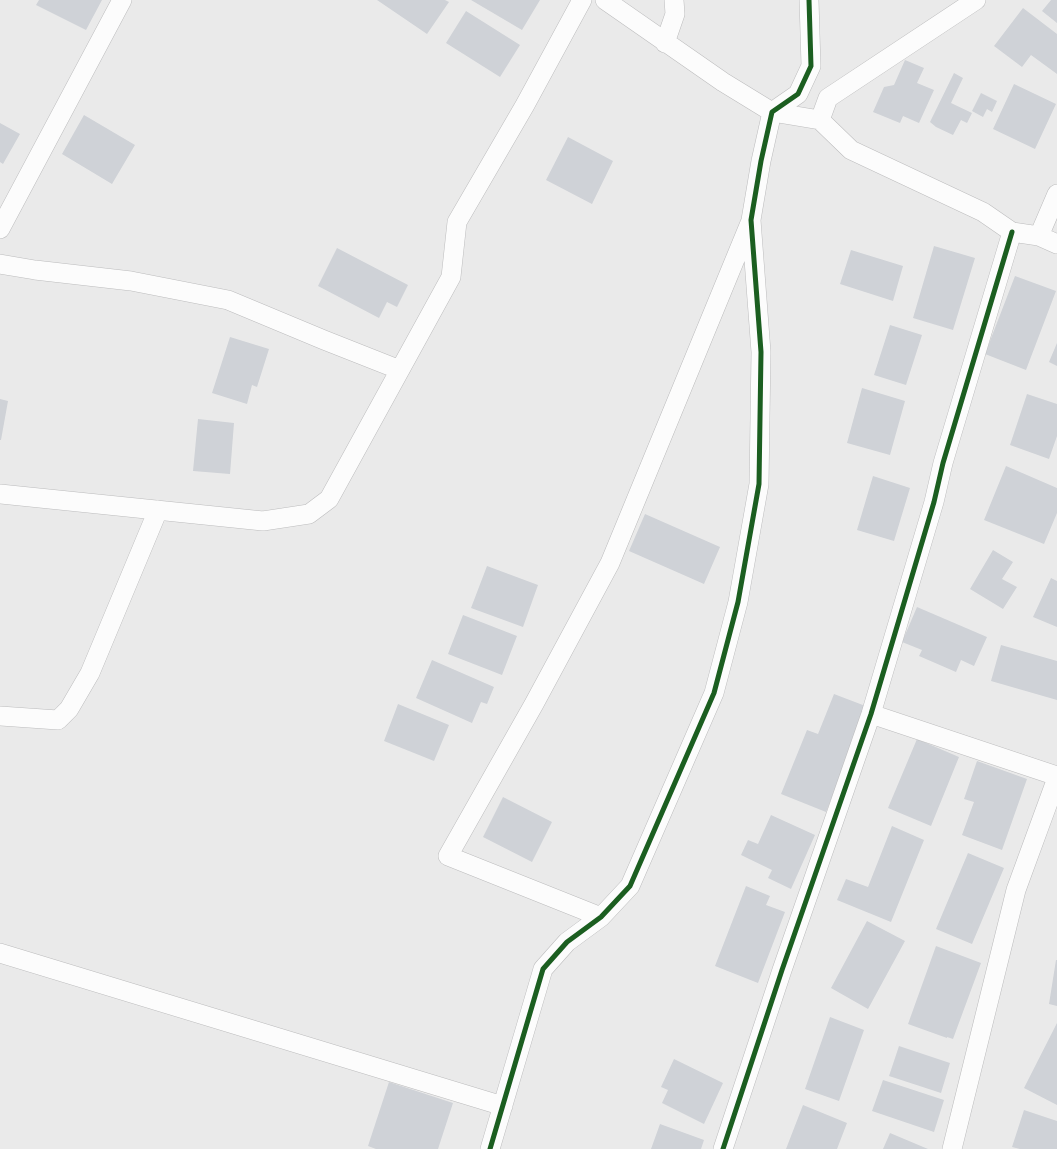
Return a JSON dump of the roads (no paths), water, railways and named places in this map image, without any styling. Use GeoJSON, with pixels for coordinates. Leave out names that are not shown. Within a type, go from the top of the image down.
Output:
{"type":"FeatureCollection","features":[{"type":"Feature","properties":{"kind":"street"},"geometry":{"type":"LineString","coordinates":[[0,229],[122,0]]}},
{"type":"Feature","properties":{"kind":"street"},"geometry":{"type":"LineString","coordinates":[[0,494],[263,521],[309,514],[329,499],[450,277],[457,222],[525,104],[582,0]]}},
{"type":"Feature","properties":{"kind":"street"},"geometry":{"type":"LineString","coordinates":[[605,0],[723,82],[772,112],[820,120],[851,150],[983,212],[1012,232],[1039,236],[1057,244]]}},
{"type":"Feature","properties":{"kind":"street"},"geometry":{"type":"LineString","coordinates":[[666,43],[675,14],[674,0]]}},
{"type":"Feature","properties":{"kind":"street"},"geometry":{"type":"LineString","coordinates":[[601,917],[448,856],[534,704],[610,563],[751,220],[761,161],[772,112],[798,94],[811,66],[809,0]]}},
{"type":"Feature","properties":{"kind":"street"},"geometry":{"type":"LineString","coordinates":[[820,120],[828,98],[976,0]]}},
{"type":"Feature","properties":{"kind":"street"},"geometry":{"type":"LineString","coordinates":[[1039,236],[1057,194]]}},
{"type":"Feature","properties":{"kind":"street"},"geometry":{"type":"LineString","coordinates":[[490,1149],[543,969],[567,942],[601,917],[630,886],[714,693],[738,602],[759,484],[761,352],[751,220]]}},
{"type":"Feature","properties":{"kind":"street"},"geometry":{"type":"LineString","coordinates":[[723,1149],[782,970],[871,714],[934,502],[943,463],[1012,232]]}},
{"type":"Feature","properties":{"kind":"street"},"geometry":{"type":"LineString","coordinates":[[0,264],[35,270],[131,281],[228,300],[400,370]]}},
{"type":"Feature","properties":{"kind":"street"},"geometry":{"type":"LineString","coordinates":[[0,716],[58,720],[69,709],[90,673],[158,510]]}},
{"type":"Feature","properties":{"kind":"street"},"geometry":{"type":"LineString","coordinates":[[871,714],[1057,777],[1016,890],[952,1149]]}},
{"type":"Feature","properties":{"kind":"street"},"geometry":{"type":"LineString","coordinates":[[0,953],[503,1106]]}}]}
